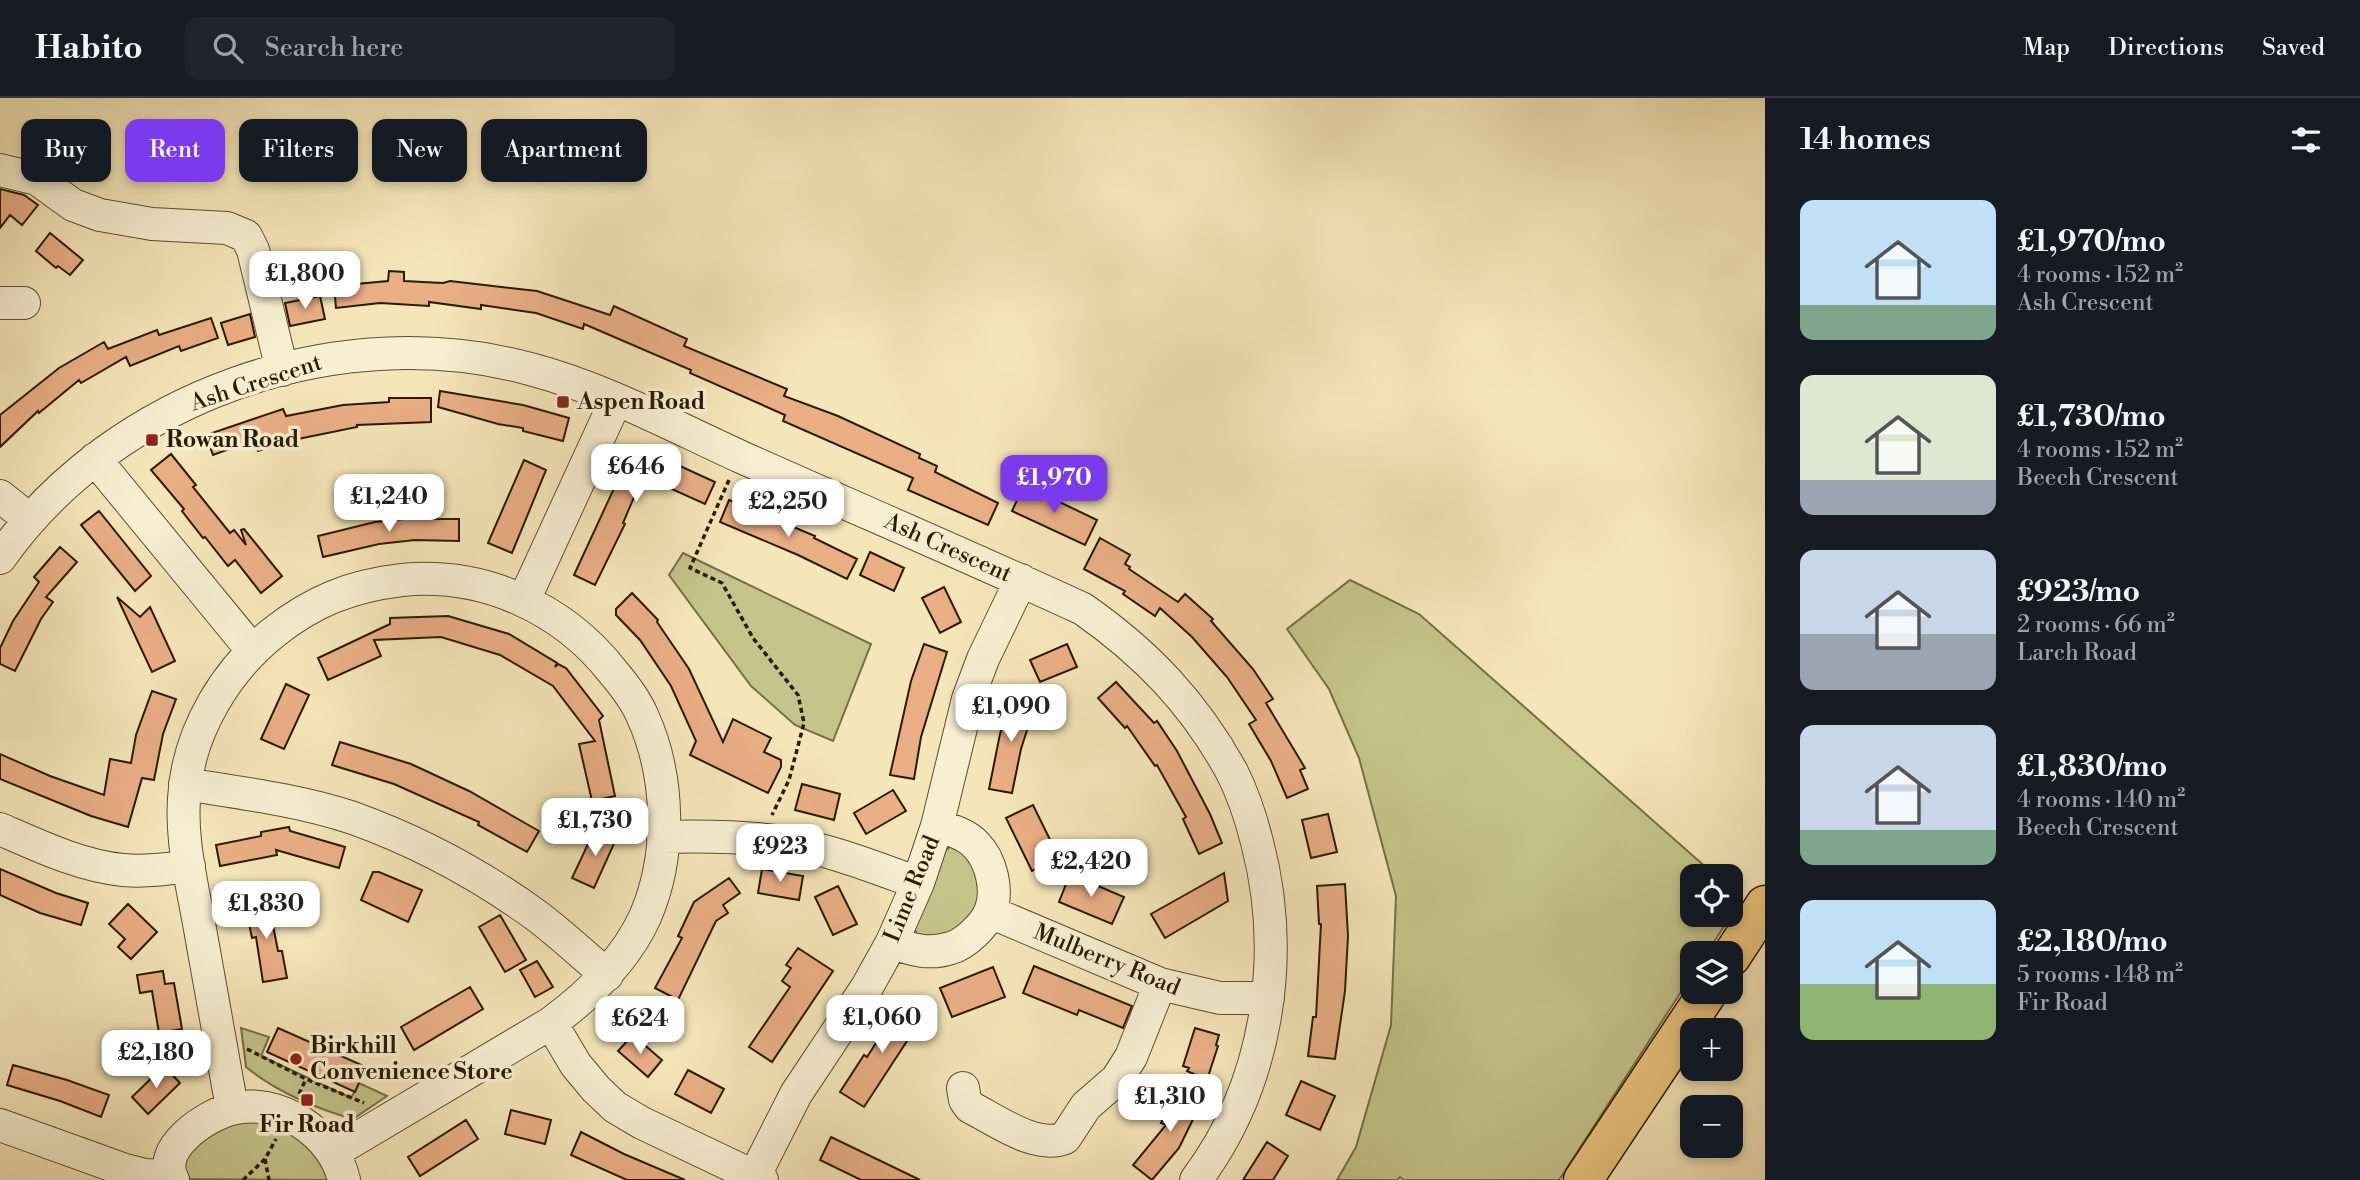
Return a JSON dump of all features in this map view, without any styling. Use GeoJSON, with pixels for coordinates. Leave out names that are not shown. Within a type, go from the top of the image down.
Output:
{"type":"FeatureCollection","features":[{"type":"Feature","properties":{"kind":"main road"},"geometry":{"type":"LineString","coordinates":[[1741,941],[1765,905]]}},
{"type":"Feature","properties":{"kind":"main road"},"geometry":{"type":"LineString","coordinates":[[1583,1180],[1700,1004]]}},
{"type":"Feature","properties":{"kind":"street"},"geometry":{"type":"LineString","coordinates":[[0,170],[37,179],[73,205],[100,215],[152,224],[218,227],[246,236],[253,250],[282,370]]}},
{"type":"Feature","properties":{"kind":"street","name":"Ash Crescent"},"geometry":{"type":"LineString","coordinates":[[0,558],[30,520],[60,489],[95,459],[160,417],[224,389],[282,370],[331,359],[429,354],[480,359],[530,369],[615,400],[1083,609],[1121,636],[1155,667],[1183,698],[1208,733],[1233,774],[1250,813],[1262,861],[1269,902],[1271,953],[1268,998],[1251,1077],[1223,1139],[1196,1180]]}},
{"type":"Feature","properties":{"kind":"street"},"geometry":{"type":"LineString","coordinates":[[524,600],[615,400]]}},
{"type":"Feature","properties":{"kind":"street"},"geometry":{"type":"LineString","coordinates":[[95,459],[252,650]]}},
{"type":"Feature","properties":{"kind":"street"},"geometry":{"type":"LineString","coordinates":[[0,496],[30,520]]}},
{"type":"Feature","properties":{"kind":"street"},"geometry":{"type":"LineString","coordinates":[[2,1130],[125,1170],[172,1178],[169,1164],[179,1142],[211,1117],[232,1108],[271,1109],[288,1115],[309,1128],[339,1166],[395,1116],[551,1023],[582,1001],[607,975],[629,945],[644,918],[655,887],[663,837],[660,772],[641,712],[613,672],[586,642],[554,618],[524,600],[484,585],[454,580],[384,582],[348,590],[313,604],[252,650],[226,683],[209,710],[195,744],[185,784],[184,824],[188,866],[232,1108]]}},
{"type":"Feature","properties":{"kind":"street","name":"Lime Road"},"geometry":{"type":"LineString","coordinates":[[758,1178],[796,1094],[812,1066],[861,997],[892,942],[918,884],[937,826],[968,699],[983,659],[1021,580]]}},
{"type":"Feature","properties":{"kind":"street"},"geometry":{"type":"LineString","coordinates":[[185,784],[300,804],[353,818],[403,839],[460,867],[529,911],[607,975]]}},
{"type":"Feature","properties":{"kind":"street"},"geometry":{"type":"LineString","coordinates":[[892,942],[921,951],[953,948],[970,936],[990,912],[993,878],[987,861],[976,845],[960,834],[937,826]]}},
{"type":"Feature","properties":{"kind":"street"},"geometry":{"type":"LineString","coordinates":[[0,829],[99,866],[146,871],[188,866]]}},
{"type":"Feature","properties":{"kind":"street"},"geometry":{"type":"LineString","coordinates":[[663,837],[760,839],[812,847],[918,884]]}},
{"type":"Feature","properties":{"kind":"street","name":"Mulberry Road"},"geometry":{"type":"LineString","coordinates":[[990,912],[1160,984],[1220,998],[1268,998]]}},
{"type":"Feature","properties":{"kind":"street"},"geometry":{"type":"LineString","coordinates":[[962,1088],[970,1107],[1030,1138],[1045,1142],[1065,1138],[1086,1107],[1117,1079],[1131,1057],[1160,984]]}},
{"type":"Feature","properties":{"kind":"street"},"geometry":{"type":"LineString","coordinates":[[551,1023],[576,1065],[615,1107],[642,1123],[758,1178]]}},
{"type":"Feature","properties":{"kind":"path"},"geometry":{"type":"LineString","coordinates":[[739,456],[690,568],[722,583],[753,638],[798,695],[804,723],[789,780],[760,839]]}},
{"type":"Feature","properties":{"kind":"path"},"geometry":{"type":"LineString","coordinates":[[218,1032],[306,1079],[395,1116]]}},
{"type":"Feature","properties":{"kind":"path"},"geometry":{"type":"LineString","coordinates":[[243,1180],[265,1159],[288,1115]]}},
{"type":"Feature","properties":{"kind":"path"},"geometry":{"type":"LineString","coordinates":[[265,1159],[269,1180]]}},
{"type":"Feature","properties":{"kind":"shaded area"},"geometry":{"type":"Polygon","coordinates":[[[683,553],[871,644],[833,741],[795,725],[751,686],[669,575],[683,553]]]}},
{"type":"Feature","properties":{"kind":"shaded area"},"geometry":{"type":"Polygon","coordinates":[[[1350,580],[1419,614],[1702,864],[1680,864],[1680,927],[1724,927],[1715,941],[1680,941],[1680,993],[1559,1180],[1404,1180],[1400,1177],[1397,1180],[1337,1180],[1356,1147],[1391,1025],[1396,896],[1359,758],[1329,689],[1287,629],[1350,580]]]}},
{"type":"Feature","properties":{"kind":"shaded area"},"geometry":{"type":"Polygon","coordinates":[[[950,847],[964,847],[980,869],[978,909],[953,938],[917,935],[913,926],[942,853],[950,847]]]}},
{"type":"Feature","properties":{"kind":"shaded area"},"geometry":{"type":"Polygon","coordinates":[[[241,1028],[269,1037],[261,1056],[351,1098],[359,1083],[387,1096],[353,1119],[297,1098],[246,1067],[241,1028]]]}},
{"type":"Feature","properties":{"kind":"shaded area"},"geometry":{"type":"Polygon","coordinates":[[[228,1122],[274,1122],[312,1145],[330,1180],[190,1179],[183,1171],[186,1150],[228,1122]]]}},
{"type":"Feature","properties":{"kind":"building"},"geometry":{"type":"Polygon","coordinates":[[[0,189],[24,195],[38,205],[22,225],[10,215],[0,228],[0,189]]]}},
{"type":"Feature","properties":{"kind":"building"},"geometry":{"type":"Polygon","coordinates":[[[50,233],[83,260],[70,275],[58,266],[56,268],[36,251],[50,233]]]}},
{"type":"Feature","properties":{"kind":"building"},"geometry":{"type":"Polygon","coordinates":[[[389,271],[404,272],[404,281],[450,281],[537,291],[610,315],[614,306],[687,339],[684,346],[787,389],[784,396],[838,416],[920,454],[919,458],[937,466],[935,472],[998,503],[988,525],[908,490],[913,478],[783,421],[785,415],[690,373],[691,370],[584,324],[583,329],[536,313],[481,305],[481,309],[429,302],[429,306],[380,303],[336,308],[334,286],[388,281],[389,271]]]}},
{"type":"Feature","properties":{"kind":"building"},"geometry":{"type":"Polygon","coordinates":[[[320,296],[325,319],[290,326],[285,303],[320,296]]]}},
{"type":"Feature","properties":{"kind":"building"},"geometry":{"type":"Polygon","coordinates":[[[250,314],[255,337],[228,345],[221,323],[250,314]]]}},
{"type":"Feature","properties":{"kind":"building"},"geometry":{"type":"Polygon","coordinates":[[[211,318],[218,338],[181,351],[179,346],[130,366],[126,357],[81,383],[79,380],[39,413],[38,411],[0,447],[0,415],[59,368],[104,342],[108,349],[157,330],[159,335],[211,318]]]}},
{"type":"Feature","properties":{"kind":"building"},"geometry":{"type":"Polygon","coordinates":[[[440,391],[523,405],[569,418],[563,441],[438,407],[440,391]]]}},
{"type":"Feature","properties":{"kind":"building"},"geometry":{"type":"Polygon","coordinates":[[[389,398],[431,398],[431,422],[357,425],[298,437],[258,451],[254,440],[213,455],[206,435],[283,409],[286,416],[343,405],[389,402],[389,398]]]}},
{"type":"Feature","properties":{"kind":"building"},"geometry":{"type":"Polygon","coordinates":[[[634,445],[715,482],[705,504],[643,476],[623,523],[625,524],[595,585],[574,575],[634,445]]]}},
{"type":"Feature","properties":{"kind":"building"},"geometry":{"type":"Polygon","coordinates":[[[171,454],[196,485],[193,487],[230,533],[234,530],[246,545],[241,530],[244,529],[282,576],[261,593],[235,560],[228,566],[151,470],[171,454]]]}},
{"type":"Feature","properties":{"kind":"building"},"geometry":{"type":"Polygon","coordinates":[[[524,460],[546,470],[512,553],[488,543],[524,460]]]}},
{"type":"Feature","properties":{"kind":"building"},"geometry":{"type":"Polygon","coordinates":[[[1024,485],[1097,520],[1085,545],[1012,511],[1024,485]]]}},
{"type":"Feature","properties":{"kind":"building"},"geometry":{"type":"Polygon","coordinates":[[[729,500],[815,536],[814,538],[857,559],[847,579],[720,522],[729,500]]]}},
{"type":"Feature","properties":{"kind":"building"},"geometry":{"type":"Polygon","coordinates":[[[99,511],[151,576],[135,591],[81,525],[99,511]]]}},
{"type":"Feature","properties":{"kind":"building"},"geometry":{"type":"Polygon","coordinates":[[[459,519],[459,541],[415,540],[379,544],[323,557],[318,536],[375,522],[459,519]]]}},
{"type":"Feature","properties":{"kind":"building"},"geometry":{"type":"Polygon","coordinates":[[[1100,538],[1130,555],[1125,564],[1129,569],[1178,602],[1185,594],[1213,619],[1211,621],[1253,669],[1273,699],[1266,703],[1305,768],[1300,770],[1308,789],[1287,798],[1271,761],[1249,724],[1256,720],[1227,677],[1192,637],[1160,608],[1155,616],[1123,594],[1125,591],[1084,569],[1100,538]]]}},
{"type":"Feature","properties":{"kind":"building"},"geometry":{"type":"Polygon","coordinates":[[[60,547],[77,562],[46,597],[53,602],[41,619],[15,671],[0,664],[0,648],[13,621],[39,582],[34,577],[60,547]]]}},
{"type":"Feature","properties":{"kind":"building"},"geometry":{"type":"Polygon","coordinates":[[[870,552],[904,568],[894,591],[860,575],[870,552]]]}},
{"type":"Feature","properties":{"kind":"building"},"geometry":{"type":"Polygon","coordinates":[[[944,587],[961,622],[940,633],[922,598],[944,587]]]}},
{"type":"Feature","properties":{"kind":"building"},"geometry":{"type":"Polygon","coordinates":[[[632,593],[658,620],[689,669],[723,742],[733,719],[771,738],[764,752],[781,760],[781,767],[768,793],[690,755],[696,741],[671,686],[640,640],[616,615],[616,609],[632,593]]]}},
{"type":"Feature","properties":{"kind":"building"},"geometry":{"type":"Polygon","coordinates":[[[117,597],[140,617],[150,607],[175,661],[152,672],[117,597]]]}},
{"type":"Feature","properties":{"kind":"building"},"geometry":{"type":"Polygon","coordinates":[[[448,616],[509,634],[557,663],[555,667],[558,664],[566,668],[603,716],[599,720],[615,796],[592,801],[579,744],[595,741],[553,686],[500,655],[441,637],[374,640],[381,656],[328,680],[318,658],[390,624],[390,618],[448,616]]]}},
{"type":"Feature","properties":{"kind":"building"},"geometry":{"type":"Polygon","coordinates":[[[924,644],[947,652],[921,737],[914,779],[890,775],[911,681],[924,644]]]}},
{"type":"Feature","properties":{"kind":"building"},"geometry":{"type":"Polygon","coordinates":[[[1067,644],[1077,667],[1040,682],[1030,660],[1067,644]]]}},
{"type":"Feature","properties":{"kind":"building"},"geometry":{"type":"Polygon","coordinates":[[[1116,682],[1154,723],[1157,721],[1177,751],[1222,843],[1199,854],[1183,819],[1186,817],[1157,765],[1155,766],[1127,726],[1125,728],[1098,698],[1116,682]]]}},
{"type":"Feature","properties":{"kind":"building"},"geometry":{"type":"Polygon","coordinates":[[[286,684],[309,695],[284,749],[261,739],[286,684]]]}},
{"type":"Feature","properties":{"kind":"building"},"geometry":{"type":"Polygon","coordinates":[[[152,691],[176,699],[163,734],[154,780],[142,778],[128,827],[91,816],[0,779],[0,754],[50,776],[104,795],[110,759],[131,763],[136,735],[152,691]]]}},
{"type":"Feature","properties":{"kind":"building"},"geometry":{"type":"Polygon","coordinates":[[[1013,694],[1036,702],[1021,749],[1012,793],[989,789],[1000,734],[1013,694]]]}},
{"type":"Feature","properties":{"kind":"building"},"geometry":{"type":"Polygon","coordinates":[[[340,742],[411,764],[469,791],[539,831],[527,852],[478,825],[479,822],[394,784],[332,765],[340,742]]]}},
{"type":"Feature","properties":{"kind":"building"},"geometry":{"type":"Polygon","coordinates":[[[802,784],[840,794],[834,820],[795,810],[802,784]]]}},
{"type":"Feature","properties":{"kind":"building"},"geometry":{"type":"Polygon","coordinates":[[[893,790],[906,811],[866,834],[854,813],[893,790]]]}},
{"type":"Feature","properties":{"kind":"building"},"geometry":{"type":"Polygon","coordinates":[[[1033,805],[1059,858],[1032,871],[1006,818],[1033,805]]]}},
{"type":"Feature","properties":{"kind":"building"},"geometry":{"type":"Polygon","coordinates":[[[1328,814],[1337,852],[1311,858],[1302,820],[1328,814]]]}},
{"type":"Feature","properties":{"kind":"building"},"geometry":{"type":"Polygon","coordinates":[[[289,827],[290,831],[345,847],[339,868],[276,850],[277,855],[220,866],[216,845],[289,827]]]}},
{"type":"Feature","properties":{"kind":"building"},"geometry":{"type":"Polygon","coordinates":[[[596,827],[617,837],[594,888],[572,878],[596,827]]]}},
{"type":"Feature","properties":{"kind":"building"},"geometry":{"type":"Polygon","coordinates":[[[0,869],[56,893],[88,903],[81,925],[40,913],[0,895],[0,869]]]}},
{"type":"Feature","properties":{"kind":"building"},"geometry":{"type":"Polygon","coordinates":[[[762,869],[803,876],[799,900],[758,893],[762,869]]]}},
{"type":"Feature","properties":{"kind":"building"},"geometry":{"type":"Polygon","coordinates":[[[373,872],[422,890],[408,922],[361,900],[373,872]]]}},
{"type":"Feature","properties":{"kind":"building"},"geometry":{"type":"Polygon","coordinates":[[[1224,873],[1228,901],[1165,938],[1151,914],[1224,873]]]}},
{"type":"Feature","properties":{"kind":"building"},"geometry":{"type":"Polygon","coordinates":[[[1070,874],[1124,897],[1112,924],[1059,902],[1070,874]]]}},
{"type":"Feature","properties":{"kind":"building"},"geometry":{"type":"Polygon","coordinates":[[[729,878],[740,893],[723,905],[728,913],[716,921],[678,1000],[655,988],[682,938],[678,936],[694,902],[729,878]]]}},
{"type":"Feature","properties":{"kind":"building"},"geometry":{"type":"Polygon","coordinates":[[[1345,884],[1348,936],[1345,991],[1335,1059],[1308,1056],[1313,1017],[1316,1017],[1321,924],[1317,886],[1345,884]]]}},
{"type":"Feature","properties":{"kind":"building"},"geometry":{"type":"Polygon","coordinates":[[[838,886],[857,924],[833,935],[815,897],[838,886]]]}},
{"type":"Feature","properties":{"kind":"building"},"geometry":{"type":"Polygon","coordinates":[[[268,900],[278,951],[282,951],[287,978],[263,982],[256,937],[252,938],[245,904],[268,900]]]}},
{"type":"Feature","properties":{"kind":"building"},"geometry":{"type":"Polygon","coordinates":[[[128,904],[157,932],[131,959],[118,947],[125,939],[109,924],[128,904]]]}},
{"type":"Feature","properties":{"kind":"building"},"geometry":{"type":"Polygon","coordinates":[[[500,915],[526,960],[505,972],[479,927],[500,915]]]}},
{"type":"Feature","properties":{"kind":"building"},"geometry":{"type":"Polygon","coordinates":[[[798,948],[833,971],[772,1062],[749,1047],[790,987],[782,981],[791,968],[786,965],[798,948]]]}},
{"type":"Feature","properties":{"kind":"building"},"geometry":{"type":"Polygon","coordinates":[[[537,961],[553,987],[535,997],[520,970],[537,961]]]}},
{"type":"Feature","properties":{"kind":"building"},"geometry":{"type":"Polygon","coordinates":[[[1034,966],[1132,1006],[1123,1028],[1079,1010],[1077,1015],[1023,993],[1034,966]]]}},
{"type":"Feature","properties":{"kind":"building"},"geometry":{"type":"Polygon","coordinates":[[[993,967],[1005,997],[952,1017],[940,988],[993,967]]]}},
{"type":"Feature","properties":{"kind":"building"},"geometry":{"type":"Polygon","coordinates":[[[163,971],[165,984],[174,983],[182,1029],[159,1033],[152,991],[140,993],[137,975],[163,971]]]}},
{"type":"Feature","properties":{"kind":"building"},"geometry":{"type":"Polygon","coordinates":[[[470,987],[483,1009],[414,1050],[401,1027],[470,987]]]}},
{"type":"Feature","properties":{"kind":"building"},"geometry":{"type":"Polygon","coordinates":[[[903,1001],[924,1015],[864,1107],[840,1092],[864,1055],[867,1057],[903,1001]]]}},
{"type":"Feature","properties":{"kind":"building"},"geometry":{"type":"Polygon","coordinates":[[[278,1028],[366,1067],[355,1092],[267,1052],[278,1028]]]}},
{"type":"Feature","properties":{"kind":"building"},"geometry":{"type":"Polygon","coordinates":[[[1195,1028],[1219,1035],[1207,1080],[1187,1071],[1189,1068],[1183,1066],[1195,1028]]]}},
{"type":"Feature","properties":{"kind":"building"},"geometry":{"type":"Polygon","coordinates":[[[633,1035],[662,1060],[648,1077],[618,1051],[633,1035]]]}},
{"type":"Feature","properties":{"kind":"building"},"geometry":{"type":"Polygon","coordinates":[[[13,1065],[109,1095],[101,1117],[7,1085],[13,1065]]]}},
{"type":"Feature","properties":{"kind":"building"},"geometry":{"type":"Polygon","coordinates":[[[164,1066],[180,1083],[148,1114],[132,1097],[164,1066]]]}},
{"type":"Feature","properties":{"kind":"building"},"geometry":{"type":"Polygon","coordinates":[[[688,1070],[724,1089],[711,1113],[675,1094],[688,1070]]]}},
{"type":"Feature","properties":{"kind":"building"},"geometry":{"type":"Polygon","coordinates":[[[1301,1081],[1335,1096],[1320,1130],[1286,1115],[1301,1081]]]}},
{"type":"Feature","properties":{"kind":"building"},"geometry":{"type":"Polygon","coordinates":[[[1180,1086],[1202,1101],[1179,1148],[1152,1180],[1133,1165],[1166,1125],[1161,1123],[1180,1086]]]}},
{"type":"Feature","properties":{"kind":"building"},"geometry":{"type":"Polygon","coordinates":[[[511,1110],[551,1120],[545,1144],[505,1134],[511,1110]]]}},
{"type":"Feature","properties":{"kind":"building"},"geometry":{"type":"Polygon","coordinates":[[[466,1120],[478,1139],[420,1176],[408,1157],[466,1120]]]}},
{"type":"Feature","properties":{"kind":"building"},"geometry":{"type":"Polygon","coordinates":[[[581,1132],[685,1180],[627,1180],[571,1155],[581,1132]]]}},
{"type":"Feature","properties":{"kind":"building"},"geometry":{"type":"Polygon","coordinates":[[[831,1137],[920,1180],[861,1180],[820,1160],[831,1137]]]}},
{"type":"Feature","properties":{"kind":"building"},"geometry":{"type":"Polygon","coordinates":[[[1267,1142],[1288,1156],[1273,1180],[1243,1180],[1267,1142]]]}},
{"type":"Feature","properties":{"kind":"place","name":"Aspen Road"},"geometry":{"type":"Point","coordinates":[563,402]}},
{"type":"Feature","properties":{"kind":"place","name":"Rowan Road"},"geometry":{"type":"Point","coordinates":[152,440]}},
{"type":"Feature","properties":{"kind":"place","name":"Birkhill Convenience Store"},"geometry":{"type":"Point","coordinates":[296,1059]}},
{"type":"Feature","properties":{"kind":"place","name":"Fir Road"},"geometry":{"type":"Point","coordinates":[307,1100]}}]}
